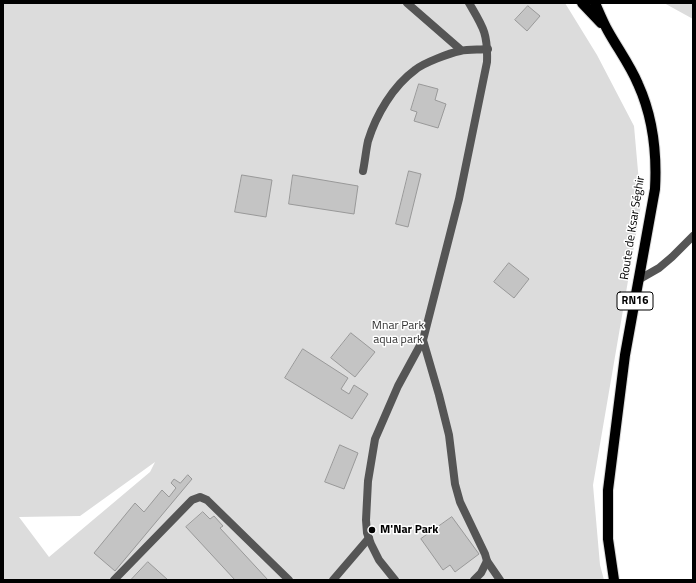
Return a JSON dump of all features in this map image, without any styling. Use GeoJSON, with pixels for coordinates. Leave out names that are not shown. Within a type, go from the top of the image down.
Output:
{"type":"FeatureCollection","features":[{"type":"Feature","properties":{"kind":"main road","name":"RN16"},"geometry":{"type":"LineString","coordinates":[[582,3],[608,31]]}},
{"type":"Feature","properties":{"kind":"main road","name":"RN16"},"geometry":{"type":"LineString","coordinates":[[595,3],[608,31]]}},
{"type":"Feature","properties":{"kind":"main road","name":"Route de Ksar Séghir"},"geometry":{"type":"LineString","coordinates":[[608,31],[629,65],[639,86],[649,116],[654,141],[656,168],[655,189],[625,355],[608,490],[608,539],[614,580]]}},
{"type":"Feature","properties":{"kind":"street"},"geometry":{"type":"LineString","coordinates":[[406,3],[460,50]]}},
{"type":"Feature","properties":{"kind":"street"},"geometry":{"type":"LineString","coordinates":[[395,580],[379,560],[369,538],[366,520],[368,481],[375,439],[398,386],[423,340],[459,199],[484,82],[488,49],[484,30],[469,3]]}},
{"type":"Feature","properties":{"kind":"street"},"geometry":{"type":"LineString","coordinates":[[363,171],[368,140],[390,97],[402,82],[424,64],[460,50],[488,49]]}},
{"type":"Feature","properties":{"kind":"street"},"geometry":{"type":"LineString","coordinates":[[638,280],[659,268],[693,236]]}},
{"type":"Feature","properties":{"kind":"street"},"geometry":{"type":"LineString","coordinates":[[423,340],[449,435],[454,484],[460,502],[487,561],[500,580]]}},
{"type":"Feature","properties":{"kind":"street"},"geometry":{"type":"LineString","coordinates":[[114,580],[192,500],[200,497],[208,500],[289,580]]}},
{"type":"Feature","properties":{"kind":"street"},"geometry":{"type":"LineString","coordinates":[[333,580],[369,538]]}},
{"type":"Feature","properties":{"kind":"street"},"geometry":{"type":"LineString","coordinates":[[474,580],[481,573],[487,561]]}},
{"type":"Feature","properties":{"kind":"green space","name":"Mnar Park aqua park"},"geometry":{"type":"Polygon","coordinates":[[[3,3],[565,3],[597,55],[634,126],[641,205],[593,485],[600,565],[604,580],[3,580],[3,3]],[[155,462],[80,516],[19,517],[49,557],[150,472],[155,462]]]}},
{"type":"Feature","properties":{"kind":"green space"},"geometry":{"type":"Polygon","coordinates":[[[664,3],[693,3],[693,19],[664,3]]]}},
{"type":"Feature","properties":{"kind":"building"},"geometry":{"type":"Polygon","coordinates":[[[528,6],[540,16],[527,31],[515,20],[528,6]]]}},
{"type":"Feature","properties":{"kind":"building"},"geometry":{"type":"Polygon","coordinates":[[[419,84],[438,89],[435,100],[446,104],[438,128],[414,121],[417,112],[411,110],[419,84]]]}},
{"type":"Feature","properties":{"kind":"building"},"geometry":{"type":"Polygon","coordinates":[[[409,171],[421,174],[408,227],[396,224],[409,171]]]}},
{"type":"Feature","properties":{"kind":"building"},"geometry":{"type":"Polygon","coordinates":[[[242,175],[272,180],[266,217],[235,212],[242,175]]]}},
{"type":"Feature","properties":{"kind":"building"},"geometry":{"type":"Polygon","coordinates":[[[293,175],[358,186],[354,214],[289,204],[293,175]]]}},
{"type":"Feature","properties":{"kind":"building"},"geometry":{"type":"Polygon","coordinates":[[[509,263],[529,279],[514,298],[494,282],[509,263]]]}},
{"type":"Feature","properties":{"kind":"building"},"geometry":{"type":"Polygon","coordinates":[[[351,333],[375,352],[355,377],[331,358],[351,333]]]}},
{"type":"Feature","properties":{"kind":"building"},"geometry":{"type":"Polygon","coordinates":[[[303,349],[348,378],[341,389],[349,394],[354,385],[368,394],[352,419],[285,378],[303,349]]]}},
{"type":"Feature","properties":{"kind":"building"},"geometry":{"type":"Polygon","coordinates":[[[340,445],[358,453],[344,489],[325,482],[340,445]]]}},
{"type":"Feature","properties":{"kind":"building"},"geometry":{"type":"Polygon","coordinates":[[[188,475],[192,479],[115,571],[94,553],[135,503],[144,512],[162,490],[169,497],[176,488],[171,483],[174,479],[180,483],[188,475]]]}},
{"type":"Feature","properties":{"kind":"building"},"geometry":{"type":"Polygon","coordinates":[[[203,512],[210,519],[214,516],[223,526],[220,528],[268,580],[235,580],[186,527],[203,512]]]}},
{"type":"Feature","properties":{"kind":"building"},"geometry":{"type":"Polygon","coordinates":[[[452,517],[479,554],[455,572],[450,565],[443,570],[421,539],[452,517]]]}},
{"type":"Feature","properties":{"kind":"building"},"geometry":{"type":"Polygon","coordinates":[[[148,562],[168,580],[131,580],[148,562]]]}},
{"type":"Feature","properties":{"kind":"place","name":"M'Nar Park"},"geometry":{"type":"Point","coordinates":[372,530]}}]}
